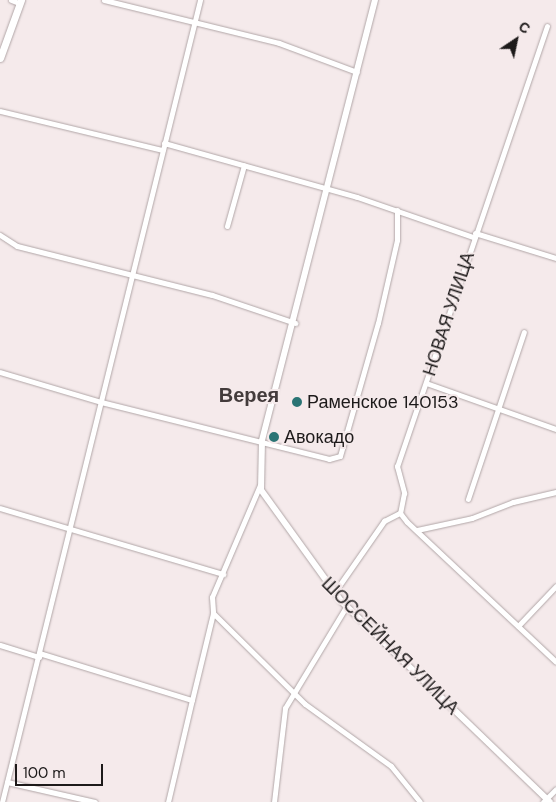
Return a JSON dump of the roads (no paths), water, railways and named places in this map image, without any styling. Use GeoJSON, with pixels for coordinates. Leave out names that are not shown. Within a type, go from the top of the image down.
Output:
{"type":"FeatureCollection","features":[{"type":"Feature","properties":{"kind":"main road"},"geometry":{"type":"LineString","coordinates":[[0,58],[20,2]]}},
{"type":"Feature","properties":{"kind":"street"},"geometry":{"type":"LineString","coordinates":[[11,0],[20,2]]}},
{"type":"Feature","properties":{"kind":"street"},"geometry":{"type":"LineString","coordinates":[[104,0],[195,24],[279,43],[357,72]]}},
{"type":"Feature","properties":{"kind":"street"},"geometry":{"type":"LineString","coordinates":[[2,802],[200,0]]}},
{"type":"Feature","properties":{"kind":"street","name":"ШОССЕЙНАЯ УЛИЦА"},"geometry":{"type":"LineString","coordinates":[[376,0],[295,323],[262,441],[260,485],[270,508],[346,607],[547,801]]}},
{"type":"Feature","properties":{"kind":"street","name":"НОВАЯ УЛИЦА"},"geometry":{"type":"LineString","coordinates":[[400,513],[404,493],[397,466],[474,235],[501,170],[547,26]]}},
{"type":"Feature","properties":{"kind":"street"},"geometry":{"type":"LineString","coordinates":[[0,111],[162,150]]}},
{"type":"Feature","properties":{"kind":"street"},"geometry":{"type":"LineString","coordinates":[[164,143],[556,258]]}},
{"type":"Feature","properties":{"kind":"street"},"geometry":{"type":"LineString","coordinates":[[227,226],[244,165]]}},
{"type":"Feature","properties":{"kind":"street"},"geometry":{"type":"LineString","coordinates":[[0,379],[2,372],[101,402],[329,459],[340,456],[378,323],[397,240],[397,210]]}},
{"type":"Feature","properties":{"kind":"street"},"geometry":{"type":"LineString","coordinates":[[0,235],[16,246],[132,274],[295,323]]}},
{"type":"Feature","properties":{"kind":"street"},"geometry":{"type":"LineString","coordinates":[[468,499],[496,408],[524,332]]}},
{"type":"Feature","properties":{"kind":"street"},"geometry":{"type":"LineString","coordinates":[[426,383],[556,429]]}},
{"type":"Feature","properties":{"kind":"street"},"geometry":{"type":"LineString","coordinates":[[168,802],[213,613],[212,597],[260,485]]}},
{"type":"Feature","properties":{"kind":"street"},"geometry":{"type":"LineString","coordinates":[[417,530],[472,518],[513,502],[556,492]]}},
{"type":"Feature","properties":{"kind":"street"},"geometry":{"type":"LineString","coordinates":[[0,508],[223,574]]}},
{"type":"Feature","properties":{"kind":"street"},"geometry":{"type":"LineString","coordinates":[[334,593],[384,521],[400,513],[556,662]]}},
{"type":"Feature","properties":{"kind":"street"},"geometry":{"type":"LineString","coordinates":[[518,626],[556,586]]}},
{"type":"Feature","properties":{"kind":"street"},"geometry":{"type":"LineString","coordinates":[[274,802],[282,719],[294,694],[346,607]]}},
{"type":"Feature","properties":{"kind":"street"},"geometry":{"type":"LineString","coordinates":[[213,613],[294,694],[391,766],[420,802]]}},
{"type":"Feature","properties":{"kind":"street"},"geometry":{"type":"LineString","coordinates":[[0,645],[192,700]]}},
{"type":"Feature","properties":{"kind":"street"},"geometry":{"type":"LineString","coordinates":[[7,782],[95,802]]}},
{"type":"Feature","properties":{"kind":"street"},"geometry":{"type":"LineString","coordinates":[[547,801],[556,789]]}},
{"type":"Feature","properties":{"kind":"place","name":"Раменское 140153"},"geometry":{"type":"Point","coordinates":[297,402]}},
{"type":"Feature","properties":{"kind":"place","name":"Авокадо"},"geometry":{"type":"Point","coordinates":[274,437]}},
{"type":"Feature","properties":{"kind":"district","name":"Верея"},"geometry":{"type":"Point","coordinates":[249,395]}}]}
